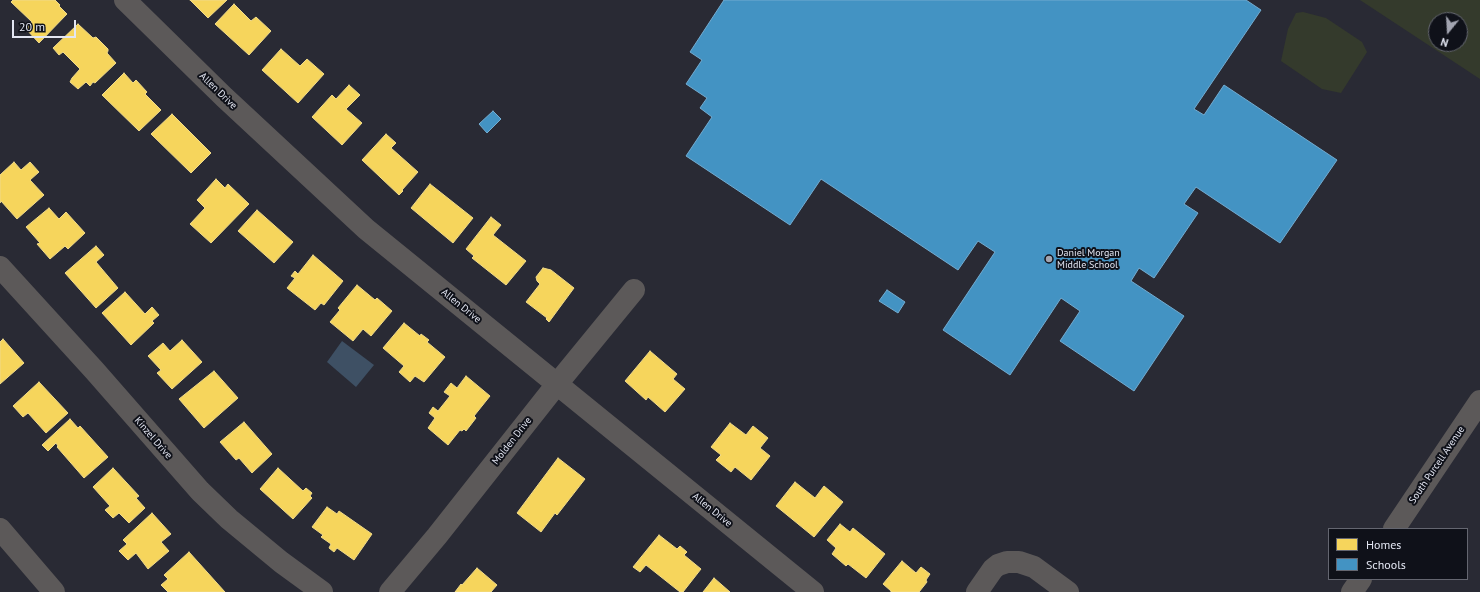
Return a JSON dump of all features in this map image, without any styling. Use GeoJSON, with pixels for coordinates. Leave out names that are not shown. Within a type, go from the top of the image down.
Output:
{"type":"FeatureCollection","features":[{"type":"Feature","properties":{"kind":"street","name":"Allen Drive"},"geometry":{"type":"LineString","coordinates":[[125,0],[224,97],[366,229],[814,592]]}},
{"type":"Feature","properties":{"kind":"street","name":"Kinzel Drive"},"geometry":{"type":"LineString","coordinates":[[0,267],[94,370],[200,491],[229,519],[281,562],[322,592]]}},
{"type":"Feature","properties":{"kind":"street","name":"Molden Drive"},"geometry":{"type":"LineString","coordinates":[[390,592],[437,536],[557,384],[634,290]]}},
{"type":"Feature","properties":{"kind":"street","name":"South Purcell Avenue"},"geometry":{"type":"LineString","coordinates":[[1395,528],[1480,401]]}},
{"type":"Feature","properties":{"kind":"street"},"geometry":{"type":"LineString","coordinates":[[0,529],[54,592]]}},
{"type":"Feature","properties":{"kind":"street"},"geometry":{"type":"LineString","coordinates":[[977,592],[993,569],[998,565],[1007,562],[1019,562],[1034,568],[1068,592]]}},
{"type":"Feature","properties":{"kind":"street"},"geometry":{"type":"LineString","coordinates":[[1352,592],[1360,580]]}},
{"type":"Feature","properties":{"kind":"green space"},"geometry":{"type":"Polygon","coordinates":[[[1360,0],[1480,0],[1480,79],[1439,52],[1468,52],[1468,12],[1428,12],[1428,45],[1360,0]]]}},
{"type":"Feature","properties":{"kind":"green space"},"geometry":{"type":"Polygon","coordinates":[[[1303,12],[1326,18],[1362,42],[1367,52],[1341,93],[1322,89],[1281,61],[1288,29],[1296,13],[1303,12]]]}},
{"type":"Feature","properties":{"kind":"water"},"geometry":{"type":"Polygon","coordinates":[[[342,341],[374,365],[356,387],[327,362],[342,341]]]}},
{"type":"Feature","properties":{"kind":"building: Homes"},"geometry":{"type":"Polygon","coordinates":[[[13,0],[55,0],[67,14],[39,43],[25,28],[32,22],[11,2],[13,0]]]}},
{"type":"Feature","properties":{"kind":"building: Homes"},"geometry":{"type":"Polygon","coordinates":[[[190,0],[227,0],[208,18],[190,0]]]}},
{"type":"Feature","properties":{"kind":"building: Homes"},"geometry":{"type":"Polygon","coordinates":[[[234,4],[251,21],[256,17],[271,31],[249,55],[215,24],[234,4]]]}},
{"type":"Feature","properties":{"kind":"building: Homes"},"geometry":{"type":"Polygon","coordinates":[[[78,24],[93,38],[96,37],[108,49],[107,53],[116,63],[95,83],[93,82],[90,86],[86,82],[78,89],[70,82],[80,69],[63,52],[59,55],[53,48],[78,24]]]}},
{"type":"Feature","properties":{"kind":"building: Homes"},"geometry":{"type":"Polygon","coordinates":[[[281,49],[300,66],[307,59],[324,74],[298,103],[262,70],[281,49]]]}},
{"type":"Feature","properties":{"kind":"building: Homes"},"geometry":{"type":"Polygon","coordinates":[[[124,73],[133,83],[136,80],[147,92],[145,94],[161,110],[139,131],[102,95],[124,73]]]}},
{"type":"Feature","properties":{"kind":"building: Homes"},"geometry":{"type":"Polygon","coordinates":[[[349,85],[360,95],[346,109],[362,123],[342,145],[312,117],[332,95],[336,99],[349,85]]]}},
{"type":"Feature","properties":{"kind":"building: Homes"},"geometry":{"type":"Polygon","coordinates":[[[172,114],[211,153],[191,173],[151,134],[172,114]]]}},
{"type":"Feature","properties":{"kind":"building: Homes"},"geometry":{"type":"Polygon","coordinates":[[[386,134],[396,143],[391,148],[418,172],[399,195],[362,160],[386,134]]]}},
{"type":"Feature","properties":{"kind":"building: Homes"},"geometry":{"type":"Polygon","coordinates":[[[14,162],[21,170],[30,162],[39,172],[30,180],[44,195],[17,219],[1,201],[0,203],[0,175],[14,162]]]}},
{"type":"Feature","properties":{"kind":"building: Homes"},"geometry":{"type":"Polygon","coordinates":[[[216,179],[225,188],[228,184],[249,204],[211,243],[190,224],[205,208],[197,200],[216,179]]]}},
{"type":"Feature","properties":{"kind":"building: Homes"},"geometry":{"type":"Polygon","coordinates":[[[430,184],[473,218],[453,243],[411,208],[430,184]]]}},
{"type":"Feature","properties":{"kind":"building: Homes"},"geometry":{"type":"Polygon","coordinates":[[[49,208],[59,219],[66,212],[85,233],[68,249],[65,246],[50,259],[37,244],[40,243],[26,227],[49,208]]]}},
{"type":"Feature","properties":{"kind":"building: Homes"},"geometry":{"type":"Polygon","coordinates":[[[257,210],[293,242],[274,263],[238,231],[257,210]]]}},
{"type":"Feature","properties":{"kind":"building: Homes"},"geometry":{"type":"Polygon","coordinates":[[[491,217],[501,225],[493,235],[526,261],[506,285],[472,258],[474,256],[466,249],[491,217]]]}},
{"type":"Feature","properties":{"kind":"building: Homes"},"geometry":{"type":"Polygon","coordinates":[[[96,246],[104,255],[96,262],[118,288],[96,308],[65,273],[96,246]]]}},
{"type":"Feature","properties":{"kind":"building: Homes"},"geometry":{"type":"Polygon","coordinates":[[[313,255],[343,281],[324,305],[321,303],[315,310],[287,288],[295,278],[291,276],[295,271],[298,274],[313,255]]]}},
{"type":"Feature","properties":{"kind":"building: Homes"},"geometry":{"type":"Polygon","coordinates":[[[543,268],[551,270],[574,288],[549,322],[546,319],[547,318],[526,302],[540,284],[536,277],[543,268]]]}},
{"type":"Feature","properties":{"kind":"building: Homes"},"geometry":{"type":"Polygon","coordinates":[[[357,285],[375,300],[377,298],[392,311],[371,336],[363,329],[353,341],[330,322],[340,310],[338,308],[357,285]]]}},
{"type":"Feature","properties":{"kind":"building: Homes"},"geometry":{"type":"Polygon","coordinates":[[[125,292],[145,314],[152,307],[159,315],[152,321],[154,323],[131,345],[102,313],[125,292]]]}},
{"type":"Feature","properties":{"kind":"building: Homes"},"geometry":{"type":"Polygon","coordinates":[[[404,323],[420,336],[421,334],[429,340],[427,342],[445,357],[424,382],[415,376],[410,382],[399,372],[404,366],[383,348],[404,323]]]}},
{"type":"Feature","properties":{"kind":"building: Homes"},"geometry":{"type":"Polygon","coordinates":[[[3,339],[24,363],[0,384],[0,342],[3,339]]]}},
{"type":"Feature","properties":{"kind":"building: Homes"},"geometry":{"type":"Polygon","coordinates":[[[182,340],[202,362],[172,389],[157,373],[161,370],[148,356],[163,343],[170,351],[182,340]]]}},
{"type":"Feature","properties":{"kind":"building: Homes"},"geometry":{"type":"Polygon","coordinates":[[[650,351],[677,374],[673,379],[685,389],[665,412],[648,397],[646,400],[625,381],[650,351]]]}},
{"type":"Feature","properties":{"kind":"building: Homes"},"geometry":{"type":"Polygon","coordinates":[[[214,371],[238,398],[204,428],[179,399],[214,371]]]}},
{"type":"Feature","properties":{"kind":"building: Homes"},"geometry":{"type":"Polygon","coordinates":[[[466,376],[490,396],[474,416],[476,418],[466,431],[464,429],[462,431],[460,430],[448,445],[428,428],[435,418],[429,413],[433,407],[438,411],[450,396],[444,392],[451,383],[457,388],[466,376]]]}},
{"type":"Feature","properties":{"kind":"building: Homes"},"geometry":{"type":"Polygon","coordinates":[[[39,382],[68,413],[46,433],[28,413],[23,417],[13,406],[39,382]]]}},
{"type":"Feature","properties":{"kind":"building: Homes"},"geometry":{"type":"Polygon","coordinates":[[[70,419],[78,428],[80,426],[108,457],[84,478],[57,447],[58,446],[56,443],[48,451],[42,445],[70,419]]]}},
{"type":"Feature","properties":{"kind":"building: Homes"},"geometry":{"type":"Polygon","coordinates":[[[244,422],[272,454],[252,473],[239,458],[236,460],[220,442],[244,422]]]}},
{"type":"Feature","properties":{"kind":"building: Homes"},"geometry":{"type":"Polygon","coordinates":[[[730,423],[746,435],[753,426],[768,438],[760,448],[770,456],[751,480],[735,467],[731,472],[716,460],[721,455],[711,447],[730,423]]]}},
{"type":"Feature","properties":{"kind":"building: Homes"},"geometry":{"type":"Polygon","coordinates":[[[558,458],[585,479],[557,515],[555,513],[541,532],[517,513],[558,458]]]}},
{"type":"Feature","properties":{"kind":"building: Homes"},"geometry":{"type":"Polygon","coordinates":[[[113,468],[139,496],[136,498],[145,508],[129,523],[119,513],[113,518],[105,510],[110,506],[93,487],[113,468]]]}},
{"type":"Feature","properties":{"kind":"building: Homes"},"geometry":{"type":"Polygon","coordinates":[[[278,468],[303,491],[306,488],[312,493],[310,496],[312,498],[293,519],[260,489],[278,468]]]}},
{"type":"Feature","properties":{"kind":"building: Homes"},"geometry":{"type":"Polygon","coordinates":[[[795,482],[815,498],[824,486],[843,502],[814,537],[776,506],[795,482]]]}},
{"type":"Feature","properties":{"kind":"building: Homes"},"geometry":{"type":"Polygon","coordinates":[[[327,507],[337,514],[339,511],[372,534],[354,560],[337,548],[334,552],[329,548],[331,544],[321,537],[323,535],[312,527],[327,507]]]}},
{"type":"Feature","properties":{"kind":"building: Homes"},"geometry":{"type":"Polygon","coordinates":[[[152,513],[171,534],[161,542],[169,551],[148,569],[136,553],[128,560],[119,551],[127,544],[123,540],[152,513]]]}},
{"type":"Feature","properties":{"kind":"building: Homes"},"geometry":{"type":"Polygon","coordinates":[[[840,524],[850,532],[853,528],[885,554],[866,578],[848,564],[846,566],[832,554],[836,548],[827,540],[840,524]]]}},
{"type":"Feature","properties":{"kind":"building: Homes"},"geometry":{"type":"Polygon","coordinates":[[[659,535],[677,549],[680,546],[687,552],[684,555],[701,569],[683,592],[680,592],[646,565],[640,572],[633,567],[659,535]]]}},
{"type":"Feature","properties":{"kind":"building: Homes"},"geometry":{"type":"Polygon","coordinates":[[[189,552],[225,592],[168,592],[161,585],[168,579],[164,575],[189,552]]]}},
{"type":"Feature","properties":{"kind":"building: Homes"},"geometry":{"type":"Polygon","coordinates":[[[902,561],[916,573],[921,567],[930,574],[926,580],[927,582],[919,592],[891,592],[883,584],[902,561]]]}},
{"type":"Feature","properties":{"kind":"building: Homes"},"geometry":{"type":"Polygon","coordinates":[[[477,568],[497,585],[491,592],[455,592],[461,584],[462,585],[477,568]]]}},
{"type":"Feature","properties":{"kind":"building: Homes"},"geometry":{"type":"Polygon","coordinates":[[[714,578],[730,592],[703,592],[714,578]]]}},
{"type":"Feature","properties":{"kind":"building: Schools"},"geometry":{"type":"Polygon","coordinates":[[[724,0],[1246,0],[1261,10],[1194,109],[1204,115],[1224,85],[1337,160],[1280,243],[1196,187],[1184,204],[1198,213],[1154,278],[1139,268],[1131,281],[1184,316],[1134,391],[1060,341],[1080,311],[1061,298],[1010,375],[943,330],[995,252],[978,241],[958,270],[821,179],[790,225],[686,156],[712,117],[700,108],[707,98],[686,84],[702,60],[690,52],[724,0]]]}},
{"type":"Feature","properties":{"kind":"building: Schools"},"geometry":{"type":"Polygon","coordinates":[[[493,111],[501,119],[487,133],[479,124],[493,111]]]}},
{"type":"Feature","properties":{"kind":"building: Schools"},"geometry":{"type":"Polygon","coordinates":[[[887,290],[905,302],[898,313],[879,301],[887,290]]]}},
{"type":"Feature","properties":{"kind":"place","name":"Daniel Morgan Middle School"},"geometry":{"type":"Point","coordinates":[1049,259]}}]}
